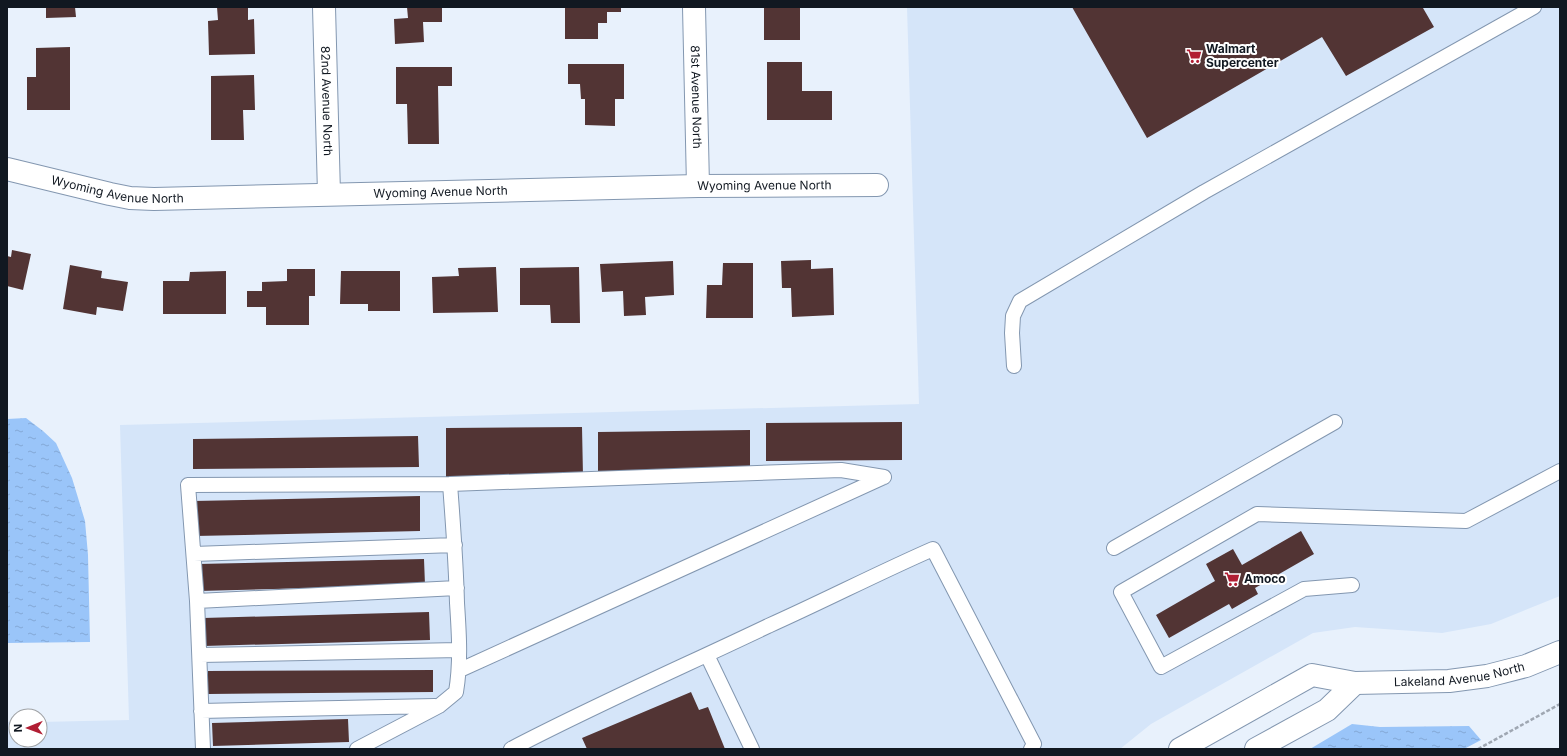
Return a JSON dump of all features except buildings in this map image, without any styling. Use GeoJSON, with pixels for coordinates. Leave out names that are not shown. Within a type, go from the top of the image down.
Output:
{"type":"FeatureCollection","features":[{"type":"Feature","properties":{"kind":"street","name":"82nd Avenue North"},"geometry":{"type":"LineString","coordinates":[[324,7],[329,194]]}},
{"type":"Feature","properties":{"kind":"street","name":"81st Avenue North"},"geometry":{"type":"LineString","coordinates":[[694,7],[698,186]]}},
{"type":"Feature","properties":{"kind":"street","name":"Wyoming Avenue North"},"geometry":{"type":"LineString","coordinates":[[7,169],[130,198],[154,199],[698,186],[877,185]]}},
{"type":"Feature","properties":{"kind":"street","name":"Lakeland Avenue North"},"geometry":{"type":"LineString","coordinates":[[1188,747],[1312,675],[1355,683],[1449,681],[1487,676],[1526,666],[1560,652]]}},
{"type":"Feature","properties":{"kind":"street"},"geometry":{"type":"LineString","coordinates":[[1256,749],[1327,710],[1355,683]]}},
{"type":"Feature","properties":{"kind":"lane"},"geometry":{"type":"LineString","coordinates":[[1014,366],[1012,333],[1013,316],[1020,301],[1204,192],[1534,7]]}},
{"type":"Feature","properties":{"kind":"lane"},"geometry":{"type":"LineString","coordinates":[[1114,548],[1335,422]]}},
{"type":"Feature","properties":{"kind":"lane"},"geometry":{"type":"LineString","coordinates":[[204,749],[201,711],[197,601],[188,485],[450,484],[840,470],[884,476],[460,670]]}},
{"type":"Feature","properties":{"kind":"lane"},"geometry":{"type":"LineString","coordinates":[[1352,585],[1304,589],[1161,667],[1121,592],[1257,514],[1466,521],[1560,471]]}},
{"type":"Feature","properties":{"kind":"lane"},"geometry":{"type":"LineString","coordinates":[[357,749],[439,706],[456,692],[460,670],[455,545],[450,484]]}},
{"type":"Feature","properties":{"kind":"lane"},"geometry":{"type":"LineString","coordinates":[[194,554],[455,545]]}},
{"type":"Feature","properties":{"kind":"lane"},"geometry":{"type":"LineString","coordinates":[[511,749],[560,724],[885,570],[933,549],[1034,744],[1031,749]]}},
{"type":"Feature","properties":{"kind":"lane"},"geometry":{"type":"LineString","coordinates":[[197,601],[457,588]]}},
{"type":"Feature","properties":{"kind":"lane"},"geometry":{"type":"LineString","coordinates":[[200,656],[459,650]]}},
{"type":"Feature","properties":{"kind":"lane"},"geometry":{"type":"LineString","coordinates":[[708,655],[752,749]]}},
{"type":"Feature","properties":{"kind":"lane"},"geometry":{"type":"LineString","coordinates":[[201,711],[439,706]]}},
{"type":"Feature","properties":{"kind":"path"},"geometry":{"type":"LineString","coordinates":[[1478,749],[1560,704]]}},
{"type":"Feature","properties":{"kind":"shaded area"},"geometry":{"type":"Polygon","coordinates":[[[907,7],[1560,7],[1560,596],[1491,624],[1442,633],[1355,627],[1313,633],[1151,724],[1120,749],[7,749],[7,722],[8,748],[48,748],[48,722],[129,720],[120,425],[919,404],[907,7]]]}},
{"type":"Feature","properties":{"kind":"water"},"geometry":{"type":"Polygon","coordinates":[[[26,418],[56,443],[72,478],[85,521],[88,555],[90,642],[7,643],[7,419],[26,418]]]}},
{"type":"Feature","properties":{"kind":"water"},"geometry":{"type":"Polygon","coordinates":[[[1352,724],[1380,727],[1469,726],[1481,740],[1464,749],[1310,749],[1352,724]]]}},
{"type":"Feature","properties":{"kind":"place","name":"Walmart Supercenter"},"geometry":{"type":"Point","coordinates":[1194,56]}},
{"type":"Feature","properties":{"kind":"place","name":"Amoco"},"geometry":{"type":"Point","coordinates":[1232,579]}}]}
